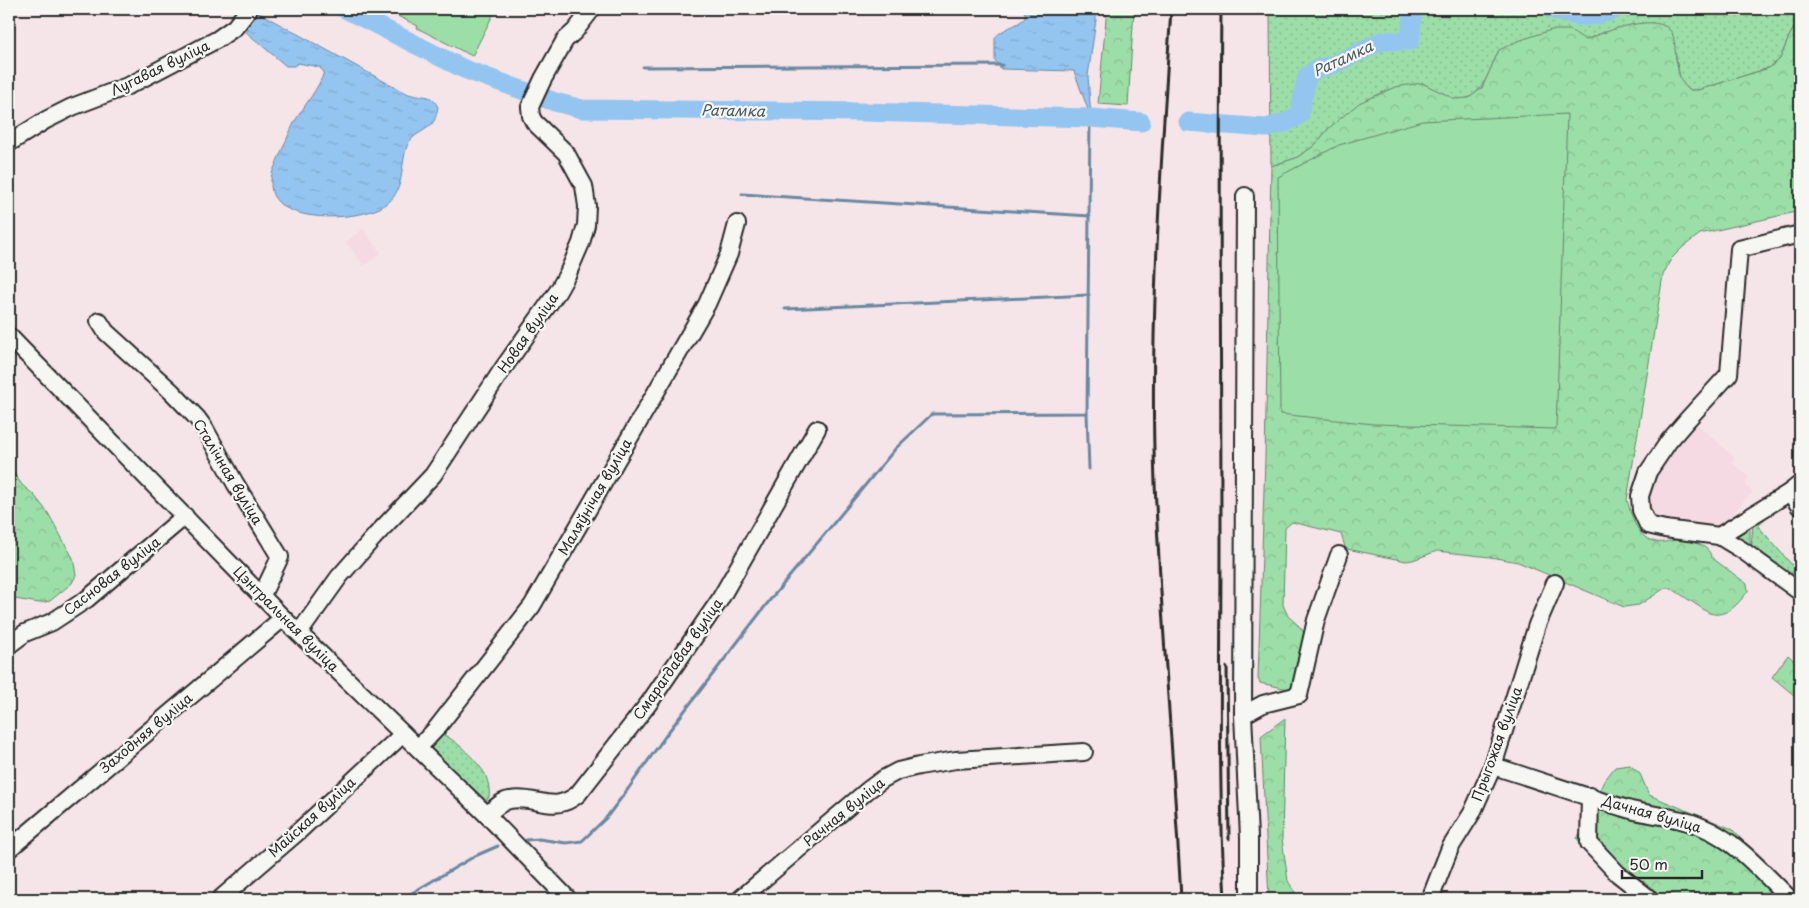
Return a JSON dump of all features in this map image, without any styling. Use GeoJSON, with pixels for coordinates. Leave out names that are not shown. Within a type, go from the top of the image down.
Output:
{"type":"FeatureCollection","features":[{"type":"Feature","properties":{"kind":"street","name":"Лугавая вуліца"},"geometry":{"type":"LineString","coordinates":[[9,143],[46,120],[72,107],[130,85],[218,39],[235,28],[248,9]]}},
{"type":"Feature","properties":{"kind":"street","name":"Новая вуліца"},"geometry":{"type":"LineString","coordinates":[[299,633],[339,577],[433,475],[504,367],[558,291],[578,251],[586,225],[587,206],[584,186],[566,153],[552,142],[534,122],[530,107],[543,78],[566,40],[592,9]]}},
{"type":"Feature","properties":{"kind":"street"},"geometry":{"type":"LineString","coordinates":[[1245,196],[1243,714],[1249,837],[1249,899]]}},
{"type":"Feature","properties":{"kind":"street","name":"Маляўнічая вуліца"},"geometry":{"type":"LineString","coordinates":[[418,748],[436,729],[532,606],[707,304],[729,254],[737,224]]}},
{"type":"Feature","properties":{"kind":"street"},"geometry":{"type":"LineString","coordinates":[[1800,234],[1739,249],[1729,374],[1669,441],[1648,472],[1640,496],[1641,510],[1648,525],[1719,536],[1742,550],[1800,592]]}},
{"type":"Feature","properties":{"kind":"street","name":"Сталічная вуліца"},"geometry":{"type":"LineString","coordinates":[[99,321],[106,332],[188,408],[205,429],[280,557],[262,595]]}},
{"type":"Feature","properties":{"kind":"street","name":"Цэнтральная вуліца"},"geometry":{"type":"LineString","coordinates":[[9,336],[283,618],[487,815],[561,897]]}},
{"type":"Feature","properties":{"kind":"street","name":"Смарагдавая вуліца"},"geometry":{"type":"LineString","coordinates":[[487,815],[508,800],[524,800],[554,805],[564,803],[578,794],[649,703],[719,601],[817,429]]}},
{"type":"Feature","properties":{"kind":"street"},"geometry":{"type":"LineString","coordinates":[[1719,536],[1795,488],[1800,507]]}},
{"type":"Feature","properties":{"kind":"street","name":"Сасновая вуліца"},"geometry":{"type":"LineString","coordinates":[[9,644],[25,633],[52,622],[87,599],[185,516]]}},
{"type":"Feature","properties":{"kind":"street"},"geometry":{"type":"LineString","coordinates":[[1243,714],[1263,704],[1299,695],[1316,620],[1339,555]]}},
{"type":"Feature","properties":{"kind":"street","name":"Прыгожая вуліца"},"geometry":{"type":"LineString","coordinates":[[1430,899],[1450,848],[1472,813],[1493,766],[1537,626],[1555,583]]}},
{"type":"Feature","properties":{"kind":"street","name":"Заходняя вуліца"},"geometry":{"type":"LineString","coordinates":[[9,849],[283,618]]}},
{"type":"Feature","properties":{"kind":"street","name":"Майская вуліца"},"geometry":{"type":"LineString","coordinates":[[220,899],[299,831],[403,734]]}},
{"type":"Feature","properties":{"kind":"street","name":"Рачная вуліца"},"geometry":{"type":"LineString","coordinates":[[740,899],[868,790],[898,771],[956,760],[1084,752]]}},
{"type":"Feature","properties":{"kind":"street","name":"Дачная вуліца"},"geometry":{"type":"LineString","coordinates":[[1493,766],[1632,810],[1681,819],[1703,827],[1725,839],[1790,899]]}},
{"type":"Feature","properties":{"kind":"street"},"geometry":{"type":"LineString","coordinates":[[1590,796],[1589,843],[1618,874],[1650,899]]}},
{"type":"Feature","properties":{"kind":"shaded area"},"geometry":{"type":"Polygon","coordinates":[[[363,229],[381,253],[364,266],[346,242],[363,229]]]}},
{"type":"Feature","properties":{"kind":"shaded area"},"geometry":{"type":"Polygon","coordinates":[[[1695,422],[1735,458],[1732,462],[1748,476],[1746,486],[1752,492],[1723,525],[1712,529],[1659,524],[1650,515],[1647,488],[1659,464],[1695,422]]]}},
{"type":"Feature","properties":{"kind":"green space"},"geometry":{"type":"Polygon","coordinates":[[[383,9],[485,9],[494,13],[472,56],[383,9]]]}},
{"type":"Feature","properties":{"kind":"green space"},"geometry":{"type":"Polygon","coordinates":[[[1107,9],[1134,9],[1128,106],[1098,104],[1107,9]]]}},
{"type":"Feature","properties":{"kind":"green space"},"geometry":{"type":"Polygon","coordinates":[[[1270,9],[1800,9],[1800,16],[1780,59],[1769,68],[1698,90],[1689,90],[1681,83],[1671,32],[1603,32],[1586,40],[1499,50],[1483,84],[1471,96],[1463,99],[1450,98],[1422,83],[1329,128],[1314,146],[1296,158],[1271,166],[1270,9]]]}},
{"type":"Feature","properties":{"kind":"green space"},"geometry":{"type":"Polygon","coordinates":[[[1800,16],[1800,211],[1700,234],[1671,259],[1663,275],[1627,500],[1635,524],[1642,534],[1656,542],[1681,540],[1692,542],[1707,549],[1711,557],[1747,584],[1748,591],[1744,596],[1732,609],[1721,614],[1709,613],[1671,588],[1665,588],[1639,605],[1624,607],[1518,562],[1437,551],[1406,561],[1347,549],[1341,534],[1292,522],[1285,528],[1283,605],[1288,616],[1300,627],[1306,636],[1293,687],[1288,689],[1260,683],[1258,679],[1271,166],[1296,158],[1314,146],[1329,128],[1359,103],[1395,87],[1422,83],[1455,99],[1469,98],[1482,88],[1499,50],[1518,41],[1551,30],[1570,30],[1586,40],[1605,32],[1631,25],[1656,23],[1665,26],[1673,36],[1681,79],[1689,90],[1698,90],[1769,68],[1780,59],[1800,16]]]}},
{"type":"Feature","properties":{"kind":"green space"},"geometry":{"type":"Polygon","coordinates":[[[1567,114],[1556,429],[1373,424],[1280,414],[1278,177],[1339,145],[1422,121],[1567,114]]]}},
{"type":"Feature","properties":{"kind":"green space"},"geometry":{"type":"Polygon","coordinates":[[[9,466],[22,485],[34,495],[48,513],[73,558],[76,575],[72,583],[50,601],[39,603],[9,598],[9,466]]]}},
{"type":"Feature","properties":{"kind":"green space"},"geometry":{"type":"Polygon","coordinates":[[[1762,517],[1765,520],[1758,526],[1800,572],[1786,574],[1751,549],[1753,523],[1762,517]]]}},
{"type":"Feature","properties":{"kind":"green space"},"geometry":{"type":"Polygon","coordinates":[[[1750,525],[1750,547],[1739,538],[1742,529],[1750,525]]]}},
{"type":"Feature","properties":{"kind":"green space"},"geometry":{"type":"Polygon","coordinates":[[[1788,655],[1800,666],[1800,700],[1772,677],[1788,655]]]}},
{"type":"Feature","properties":{"kind":"green space"},"geometry":{"type":"Polygon","coordinates":[[[1285,718],[1282,839],[1288,881],[1299,899],[1269,899],[1261,736],[1285,718]]]}},
{"type":"Feature","properties":{"kind":"green space"},"geometry":{"type":"Polygon","coordinates":[[[440,734],[458,744],[482,769],[489,788],[489,797],[486,801],[482,800],[429,748],[440,734]]]}},
{"type":"Feature","properties":{"kind":"green space"},"geometry":{"type":"Polygon","coordinates":[[[1630,765],[1640,774],[1649,795],[1732,829],[1767,867],[1786,899],[1637,899],[1629,894],[1577,839],[1604,781],[1615,767],[1630,765]]]}},
{"type":"Feature","properties":{"kind":"water"},"geometry":{"type":"Polygon","coordinates":[[[1022,9],[1096,9],[1088,76],[1091,118],[1074,71],[1001,69],[995,61],[995,38],[1001,32],[1018,24],[1025,18],[1025,13],[1022,9]]]}},
{"type":"Feature","properties":{"kind":"water"},"geometry":{"type":"Polygon","coordinates":[[[259,13],[402,91],[415,96],[429,97],[436,103],[438,107],[434,121],[428,128],[412,138],[407,146],[399,186],[391,200],[385,205],[361,214],[328,217],[311,216],[283,206],[275,198],[271,180],[274,169],[295,121],[315,91],[324,72],[319,67],[298,63],[294,66],[286,66],[246,32],[243,29],[248,21],[259,13]]]}},
{"type":"Feature","properties":{"kind":"waterway","name":"Ратамка"},"geometry":{"type":"LineString","coordinates":[[345,9],[464,69],[555,102],[582,109],[861,112],[1091,118],[1141,122]]}},
{"type":"Feature","properties":{"kind":"waterway","name":"Ратамка"},"geometry":{"type":"LineString","coordinates":[[1188,122],[1266,128],[1287,122],[1299,115],[1307,76],[1316,69],[1332,65],[1382,41],[1410,41],[1413,9]]}},
{"type":"Feature","properties":{"kind":"waterway","name":"Ратамка"},"geometry":{"type":"LineString","coordinates":[[1551,9],[1575,16],[1591,16],[1616,9]]}},
{"type":"Feature","properties":{"kind":"waterway"},"geometry":{"type":"LineString","coordinates":[[643,67],[1002,65]]}},
{"type":"Feature","properties":{"kind":"waterway"},"geometry":{"type":"LineString","coordinates":[[526,840],[539,839],[566,843],[582,841],[606,818],[669,731],[770,600],[896,448],[932,414],[1087,413],[1090,116]]}},
{"type":"Feature","properties":{"kind":"waterway"},"geometry":{"type":"LineString","coordinates":[[742,194],[1090,216]]}},
{"type":"Feature","properties":{"kind":"waterway"},"geometry":{"type":"LineString","coordinates":[[785,309],[1089,295]]}},
{"type":"Feature","properties":{"kind":"waterway"},"geometry":{"type":"LineString","coordinates":[[1087,413],[1089,469]]}},
{"type":"Feature","properties":{"kind":"waterway"},"geometry":{"type":"LineString","coordinates":[[405,899],[405,897],[475,856],[498,846]]}},
{"type":"Feature","properties":{"kind":"railway"},"geometry":{"type":"LineString","coordinates":[[1171,9],[1157,246],[1154,424],[1155,483],[1181,899]]}},
{"type":"Feature","properties":{"kind":"railway"},"geometry":{"type":"LineString","coordinates":[[1221,9],[1220,720],[1221,810],[1225,899]]}},
{"type":"Feature","properties":{"kind":"railway"},"geometry":{"type":"LineString","coordinates":[[1227,667],[1229,839]]}}]}
